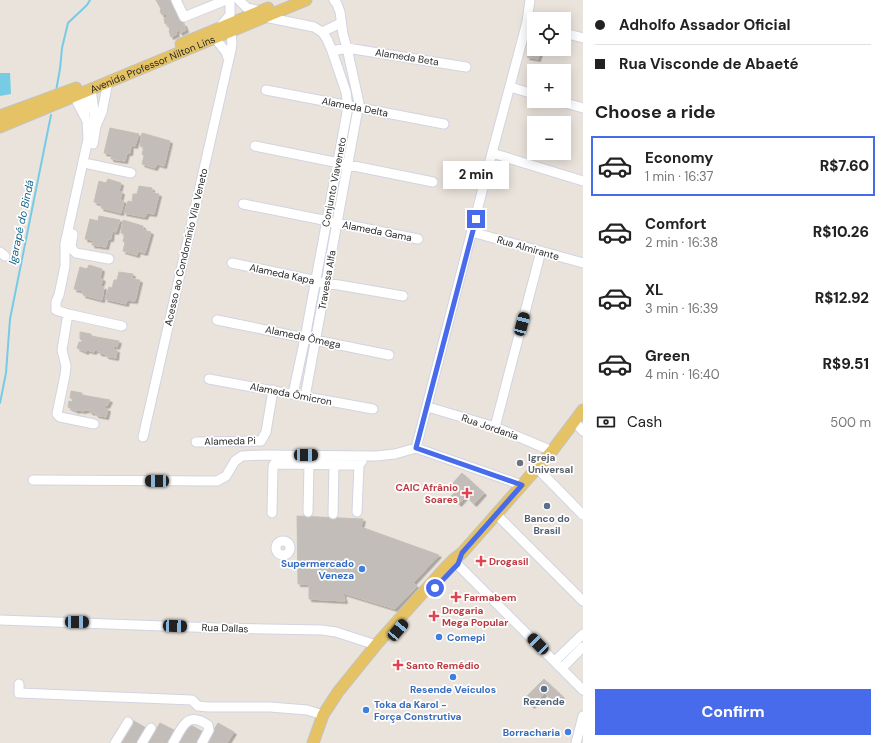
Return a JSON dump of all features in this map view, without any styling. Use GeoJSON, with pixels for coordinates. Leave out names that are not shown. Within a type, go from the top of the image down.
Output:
{"type":"FeatureCollection","features":[{"type":"Feature","properties":{"kind":"main road","name":"Avenida Professor Nilton Lins"},"geometry":{"type":"LineString","coordinates":[[263,14],[287,0]]}},
{"type":"Feature","properties":{"kind":"main road","name":"Avenida Professor Nilton Lins"},"geometry":{"type":"LineString","coordinates":[[0,127],[48,103],[263,14],[306,0]]}},
{"type":"Feature","properties":{"kind":"main road","name":"Avenida Professor Nilton Lins"},"geometry":{"type":"LineString","coordinates":[[61,98],[83,93],[215,38],[225,30]]}},
{"type":"Feature","properties":{"kind":"main road","name":"Avenida Professor Nilton Lins"},"geometry":{"type":"LineString","coordinates":[[0,116],[48,103]]}},
{"type":"Feature","properties":{"kind":"main road"},"geometry":{"type":"LineString","coordinates":[[320,743],[328,717],[347,691],[496,514],[552,451],[583,410]]}},
{"type":"Feature","properties":{"kind":"main road"},"geometry":{"type":"LineString","coordinates":[[313,743],[323,715],[338,692],[412,603],[458,559]]}},
{"type":"Feature","properties":{"kind":"street"},"geometry":{"type":"LineString","coordinates":[[176,0],[184,17],[226,0]]}},
{"type":"Feature","properties":{"kind":"street"},"geometry":{"type":"LineString","coordinates":[[225,30],[230,15],[230,0]]}},
{"type":"Feature","properties":{"kind":"street"},"geometry":{"type":"LineString","coordinates":[[239,0],[246,8],[263,14],[314,27],[322,32],[341,23]]}},
{"type":"Feature","properties":{"kind":"street","name":"Travessa Alfa"},"geometry":{"type":"LineString","coordinates":[[305,397],[358,108],[358,98],[341,23],[340,12],[334,0]]}},
{"type":"Feature","properties":{"kind":"street"},"geometry":{"type":"LineString","coordinates":[[530,0],[531,12]]}},
{"type":"Feature","properties":{"kind":"street"},"geometry":{"type":"LineString","coordinates":[[230,15],[246,8]]}},
{"type":"Feature","properties":{"kind":"street","name":"Acesso ao Condomínio Vila Veneto"},"geometry":{"type":"LineString","coordinates":[[143,437],[232,43],[225,30]]}},
{"type":"Feature","properties":{"kind":"street","name":"Conjunto Viaveneto"},"geometry":{"type":"LineString","coordinates":[[293,394],[316,281],[348,107],[346,92],[340,74],[332,51],[322,32]]}},
{"type":"Feature","properties":{"kind":"street"},"geometry":{"type":"LineString","coordinates":[[416,448],[428,407],[492,153],[510,87],[527,35]]}},
{"type":"Feature","properties":{"kind":"street"},"geometry":{"type":"LineString","coordinates":[[571,35],[583,38]]}},
{"type":"Feature","properties":{"kind":"street"},"geometry":{"type":"LineString","coordinates":[[215,38],[226,52],[228,58]]}},
{"type":"Feature","properties":{"kind":"street"},"geometry":{"type":"LineString","coordinates":[[332,51],[347,48]]}},
{"type":"Feature","properties":{"kind":"street","name":"Alameda Beta"},"geometry":{"type":"LineString","coordinates":[[347,48],[466,67]]}},
{"type":"Feature","properties":{"kind":"street"},"geometry":{"type":"LineString","coordinates":[[340,74],[351,70]]}},
{"type":"Feature","properties":{"kind":"street"},"geometry":{"type":"LineString","coordinates":[[108,82],[102,112],[96,126],[71,246],[72,250],[76,252],[110,259]]}},
{"type":"Feature","properties":{"kind":"street"},"geometry":{"type":"LineString","coordinates":[[510,87],[527,92]]}},
{"type":"Feature","properties":{"kind":"street","name":"Alameda Delta"},"geometry":{"type":"LineString","coordinates":[[266,90],[348,107],[444,124]]}},
{"type":"Feature","properties":{"kind":"street"},"geometry":{"type":"LineString","coordinates":[[83,93],[96,126]]}},
{"type":"Feature","properties":{"kind":"street"},"geometry":{"type":"LineString","coordinates":[[83,93],[88,130],[87,150],[65,244],[65,266],[59,295],[56,302],[56,310],[122,326]]}},
{"type":"Feature","properties":{"kind":"street"},"geometry":{"type":"LineString","coordinates":[[571,105],[583,108]]}},
{"type":"Feature","properties":{"kind":"street"},"geometry":{"type":"LineString","coordinates":[[255,146],[433,182]]}},
{"type":"Feature","properties":{"kind":"street"},"geometry":{"type":"LineString","coordinates":[[492,153],[583,181]]}},
{"type":"Feature","properties":{"kind":"street"},"geometry":{"type":"LineString","coordinates":[[89,164],[131,173]]}},
{"type":"Feature","properties":{"kind":"street","name":"Alameda Gama"},"geometry":{"type":"LineString","coordinates":[[243,204],[418,239]]}},
{"type":"Feature","properties":{"kind":"street","name":"Rua Almirante"},"geometry":{"type":"LineString","coordinates":[[472,232],[583,263]]}},
{"type":"Feature","properties":{"kind":"street"},"geometry":{"type":"LineString","coordinates":[[495,427],[541,251]]}},
{"type":"Feature","properties":{"kind":"street","name":"Alameda Kapa"},"geometry":{"type":"LineString","coordinates":[[232,263],[316,281],[403,296]]}},
{"type":"Feature","properties":{"kind":"street"},"geometry":{"type":"LineString","coordinates":[[68,314],[62,350],[66,366],[57,414],[60,417],[94,424]]}},
{"type":"Feature","properties":{"kind":"street","name":"Alameda Ômega"},"geometry":{"type":"LineString","coordinates":[[217,320],[389,355]]}},
{"type":"Feature","properties":{"kind":"street","name":"Alameda Ômicron"},"geometry":{"type":"LineString","coordinates":[[210,379],[373,409]]}},
{"type":"Feature","properties":{"kind":"street","name":"Alameda Pi"},"geometry":{"type":"LineString","coordinates":[[196,442],[261,441],[266,432],[273,390]]}},
{"type":"Feature","properties":{"kind":"street","name":"Rua Jordania"},"geometry":{"type":"LineString","coordinates":[[428,407],[495,427],[552,451]]}},
{"type":"Feature","properties":{"kind":"street"},"geometry":{"type":"LineString","coordinates":[[574,422],[583,431]]}},
{"type":"Feature","properties":{"kind":"street"},"geometry":{"type":"LineString","coordinates":[[33,480],[217,481],[226,476],[237,458],[242,456],[364,456],[395,454],[416,448],[522,485]]}},
{"type":"Feature","properties":{"kind":"street"},"geometry":{"type":"LineString","coordinates":[[357,512],[359,465],[364,456]]}},
{"type":"Feature","properties":{"kind":"street"},"geometry":{"type":"LineString","coordinates":[[272,513],[274,464],[359,465]]}},
{"type":"Feature","properties":{"kind":"street"},"geometry":{"type":"LineString","coordinates":[[308,512],[309,464]]}},
{"type":"Feature","properties":{"kind":"street"},"geometry":{"type":"LineString","coordinates":[[333,514],[334,465]]}},
{"type":"Feature","properties":{"kind":"street"},"geometry":{"type":"LineString","coordinates":[[537,468],[583,515]]}},
{"type":"Feature","properties":{"kind":"street"},"geometry":{"type":"LineString","coordinates":[[496,514],[583,601]]}},
{"type":"Feature","properties":{"kind":"street"},"geometry":{"type":"LineString","coordinates":[[458,559],[583,690]]}},
{"type":"Feature","properties":{"kind":"street","name":"Rua Dallas"},"geometry":{"type":"LineString","coordinates":[[0,620],[218,628],[322,630],[336,632],[376,645]]}},
{"type":"Feature","properties":{"kind":"street"},"geometry":{"type":"LineString","coordinates":[[559,664],[583,634]]}},
{"type":"Feature","properties":{"kind":"street"},"geometry":{"type":"LineString","coordinates":[[559,664],[583,647]]}},
{"type":"Feature","properties":{"kind":"street"},"geometry":{"type":"LineString","coordinates":[[20,684],[20,693],[192,700],[198,706],[270,707],[307,710],[323,715]]}},
{"type":"Feature","properties":{"kind":"street"},"geometry":{"type":"LineString","coordinates":[[577,743],[583,716]]}},
{"type":"Feature","properties":{"kind":"street"},"geometry":{"type":"LineString","coordinates":[[173,743],[186,721],[191,720],[202,721],[208,726],[209,730],[202,743]]}},
{"type":"Feature","properties":{"kind":"street"},"geometry":{"type":"LineString","coordinates":[[115,743],[128,722]]}},
{"type":"Feature","properties":{"kind":"street"},"geometry":{"type":"LineString","coordinates":[[142,743],[152,728]]}},
{"type":"Feature","properties":{"kind":"water"},"geometry":{"type":"Polygon","coordinates":[[[0,73],[10,73],[11,94],[0,96],[0,73]]]}},
{"type":"Feature","properties":{"kind":"building"},"geometry":{"type":"Polygon","coordinates":[[[156,0],[171,0],[173,4],[175,3],[178,9],[175,10],[176,13],[179,12],[182,24],[184,24],[186,30],[180,33],[179,30],[176,32],[177,34],[171,37],[167,23],[165,24],[164,18],[167,17],[166,14],[162,15],[160,11],[161,9],[156,0]]]}},
{"type":"Feature","properties":{"kind":"building"},"geometry":{"type":"Polygon","coordinates":[[[527,56],[539,56],[538,59],[527,56]]]}},
{"type":"Feature","properties":{"kind":"building"},"geometry":{"type":"Polygon","coordinates":[[[110,128],[139,134],[135,146],[131,145],[130,153],[127,153],[125,161],[111,159],[112,154],[104,153],[110,128]]]}},
{"type":"Feature","properties":{"kind":"building"},"geometry":{"type":"Polygon","coordinates":[[[142,133],[170,141],[164,166],[157,164],[155,168],[142,164],[144,147],[140,146],[142,133]]]}},
{"type":"Feature","properties":{"kind":"building"},"geometry":{"type":"Polygon","coordinates":[[[108,179],[121,183],[119,191],[122,192],[120,200],[124,201],[121,213],[101,208],[102,204],[94,202],[99,181],[106,183],[108,179]]]}},
{"type":"Feature","properties":{"kind":"building"},"geometry":{"type":"Polygon","coordinates":[[[139,186],[152,188],[152,193],[159,194],[154,214],[147,213],[145,217],[124,213],[128,201],[132,202],[133,194],[137,194],[139,186]]]}},
{"type":"Feature","properties":{"kind":"building"},"geometry":{"type":"Polygon","coordinates":[[[99,216],[120,220],[116,232],[112,231],[111,239],[108,239],[106,247],[92,245],[93,240],[85,239],[90,219],[98,221],[99,216]]]}},
{"type":"Feature","properties":{"kind":"building"},"geometry":{"type":"Polygon","coordinates":[[[123,220],[143,226],[143,230],[151,232],[145,253],[138,251],[137,255],[123,251],[125,234],[121,233],[123,220]]]}},
{"type":"Feature","properties":{"kind":"building"},"geometry":{"type":"Polygon","coordinates":[[[89,265],[102,269],[100,278],[103,279],[100,287],[104,287],[102,300],[83,295],[83,291],[74,289],[80,267],[87,269],[89,265]]]}},
{"type":"Feature","properties":{"kind":"building"},"geometry":{"type":"Polygon","coordinates":[[[119,272],[133,274],[132,279],[140,280],[135,301],[127,300],[126,304],[105,299],[109,287],[112,288],[114,280],[117,280],[119,272]]]}},
{"type":"Feature","properties":{"kind":"building"},"geometry":{"type":"Polygon","coordinates":[[[80,332],[91,334],[91,336],[119,341],[117,347],[114,346],[113,349],[117,350],[116,358],[106,356],[106,354],[99,353],[99,351],[94,350],[94,352],[87,350],[86,352],[77,348],[79,342],[82,342],[80,339],[80,332]]]}},
{"type":"Feature","properties":{"kind":"building"},"geometry":{"type":"Polygon","coordinates":[[[71,391],[82,393],[82,395],[110,400],[104,408],[108,409],[106,417],[96,415],[96,413],[90,412],[90,410],[77,411],[68,407],[69,401],[72,402],[73,399],[70,398],[71,391]]]}},
{"type":"Feature","properties":{"kind":"building"},"geometry":{"type":"Polygon","coordinates":[[[462,473],[484,493],[474,504],[466,496],[459,504],[451,496],[458,489],[452,484],[462,473]]]}},
{"type":"Feature","properties":{"kind":"building","name":"Supermercado Veneza"},"geometry":{"type":"Polygon","coordinates":[[[297,516],[363,519],[361,527],[439,555],[413,583],[417,586],[395,609],[343,593],[345,601],[309,599],[309,584],[298,584],[297,516]]]}},
{"type":"Feature","properties":{"kind":"building","name":"Rezende"},"geometry":{"type":"Polygon","coordinates":[[[544,679],[562,696],[555,704],[545,693],[532,706],[525,698],[544,679]]]}},
{"type":"Feature","properties":{"kind":"building"},"geometry":{"type":"Polygon","coordinates":[[[132,720],[148,729],[139,743],[118,743],[132,720]]]}},
{"type":"Feature","properties":{"kind":"building"},"geometry":{"type":"Polygon","coordinates":[[[160,723],[176,731],[168,743],[148,743],[160,723]]]}},
{"type":"Feature","properties":{"kind":"building"},"geometry":{"type":"Polygon","coordinates":[[[218,723],[234,732],[227,743],[206,743],[218,723]]]}},
{"type":"Feature","properties":{"kind":"building"},"geometry":{"type":"Polygon","coordinates":[[[189,724],[205,733],[198,743],[178,743],[189,724]]]}},
{"type":"Feature","properties":{"kind":"waterway","name":"Igarapé do Bindá"},"geometry":{"type":"LineString","coordinates":[[56,91],[62,48],[68,23],[87,5],[90,0]]}},
{"type":"Feature","properties":{"kind":"waterway","name":"Igarapé do Bindá"},"geometry":{"type":"LineString","coordinates":[[0,403],[6,373],[10,319],[51,115]]}},
{"type":"Feature","properties":{"kind":"place","name":"Igreja Universal"},"geometry":{"type":"Point","coordinates":[520,463]}},
{"type":"Feature","properties":{"kind":"place","name":"CAIC Afrânio Soares"},"geometry":{"type":"Point","coordinates":[467,493]}},
{"type":"Feature","properties":{"kind":"place","name":"Banco do Brasil"},"geometry":{"type":"Point","coordinates":[547,506]}},
{"type":"Feature","properties":{"kind":"place","name":"Drogasil"},"geometry":{"type":"Point","coordinates":[481,561]}},
{"type":"Feature","properties":{"kind":"place","name":"Supermercado Veneza"},"geometry":{"type":"Point","coordinates":[362,569]}},
{"type":"Feature","properties":{"kind":"place","name":"Farmabem"},"geometry":{"type":"Point","coordinates":[456,597]}},
{"type":"Feature","properties":{"kind":"place","name":"Drogaria Mega Popular"},"geometry":{"type":"Point","coordinates":[434,616]}},
{"type":"Feature","properties":{"kind":"place","name":"Comepi"},"geometry":{"type":"Point","coordinates":[439,637]}},
{"type":"Feature","properties":{"kind":"place","name":"Santo Remédio"},"geometry":{"type":"Point","coordinates":[398,665]}},
{"type":"Feature","properties":{"kind":"place","name":"Resende Veículos"},"geometry":{"type":"Point","coordinates":[453,677]}},
{"type":"Feature","properties":{"kind":"place","name":"Rezende"},"geometry":{"type":"Point","coordinates":[544,689]}},
{"type":"Feature","properties":{"kind":"place","name":"Toka da Karol - Força Construtiva"},"geometry":{"type":"Point","coordinates":[366,710]}},
{"type":"Feature","properties":{"kind":"place","name":"Borracharia"},"geometry":{"type":"Point","coordinates":[568,732]}},
{"type":"Feature","properties":{"kind":"route"},"geometry":{"type":"LineString","coordinates":[[435,588],[458,564],[462,553],[522,485],[416,448],[476,219]]}}]}
